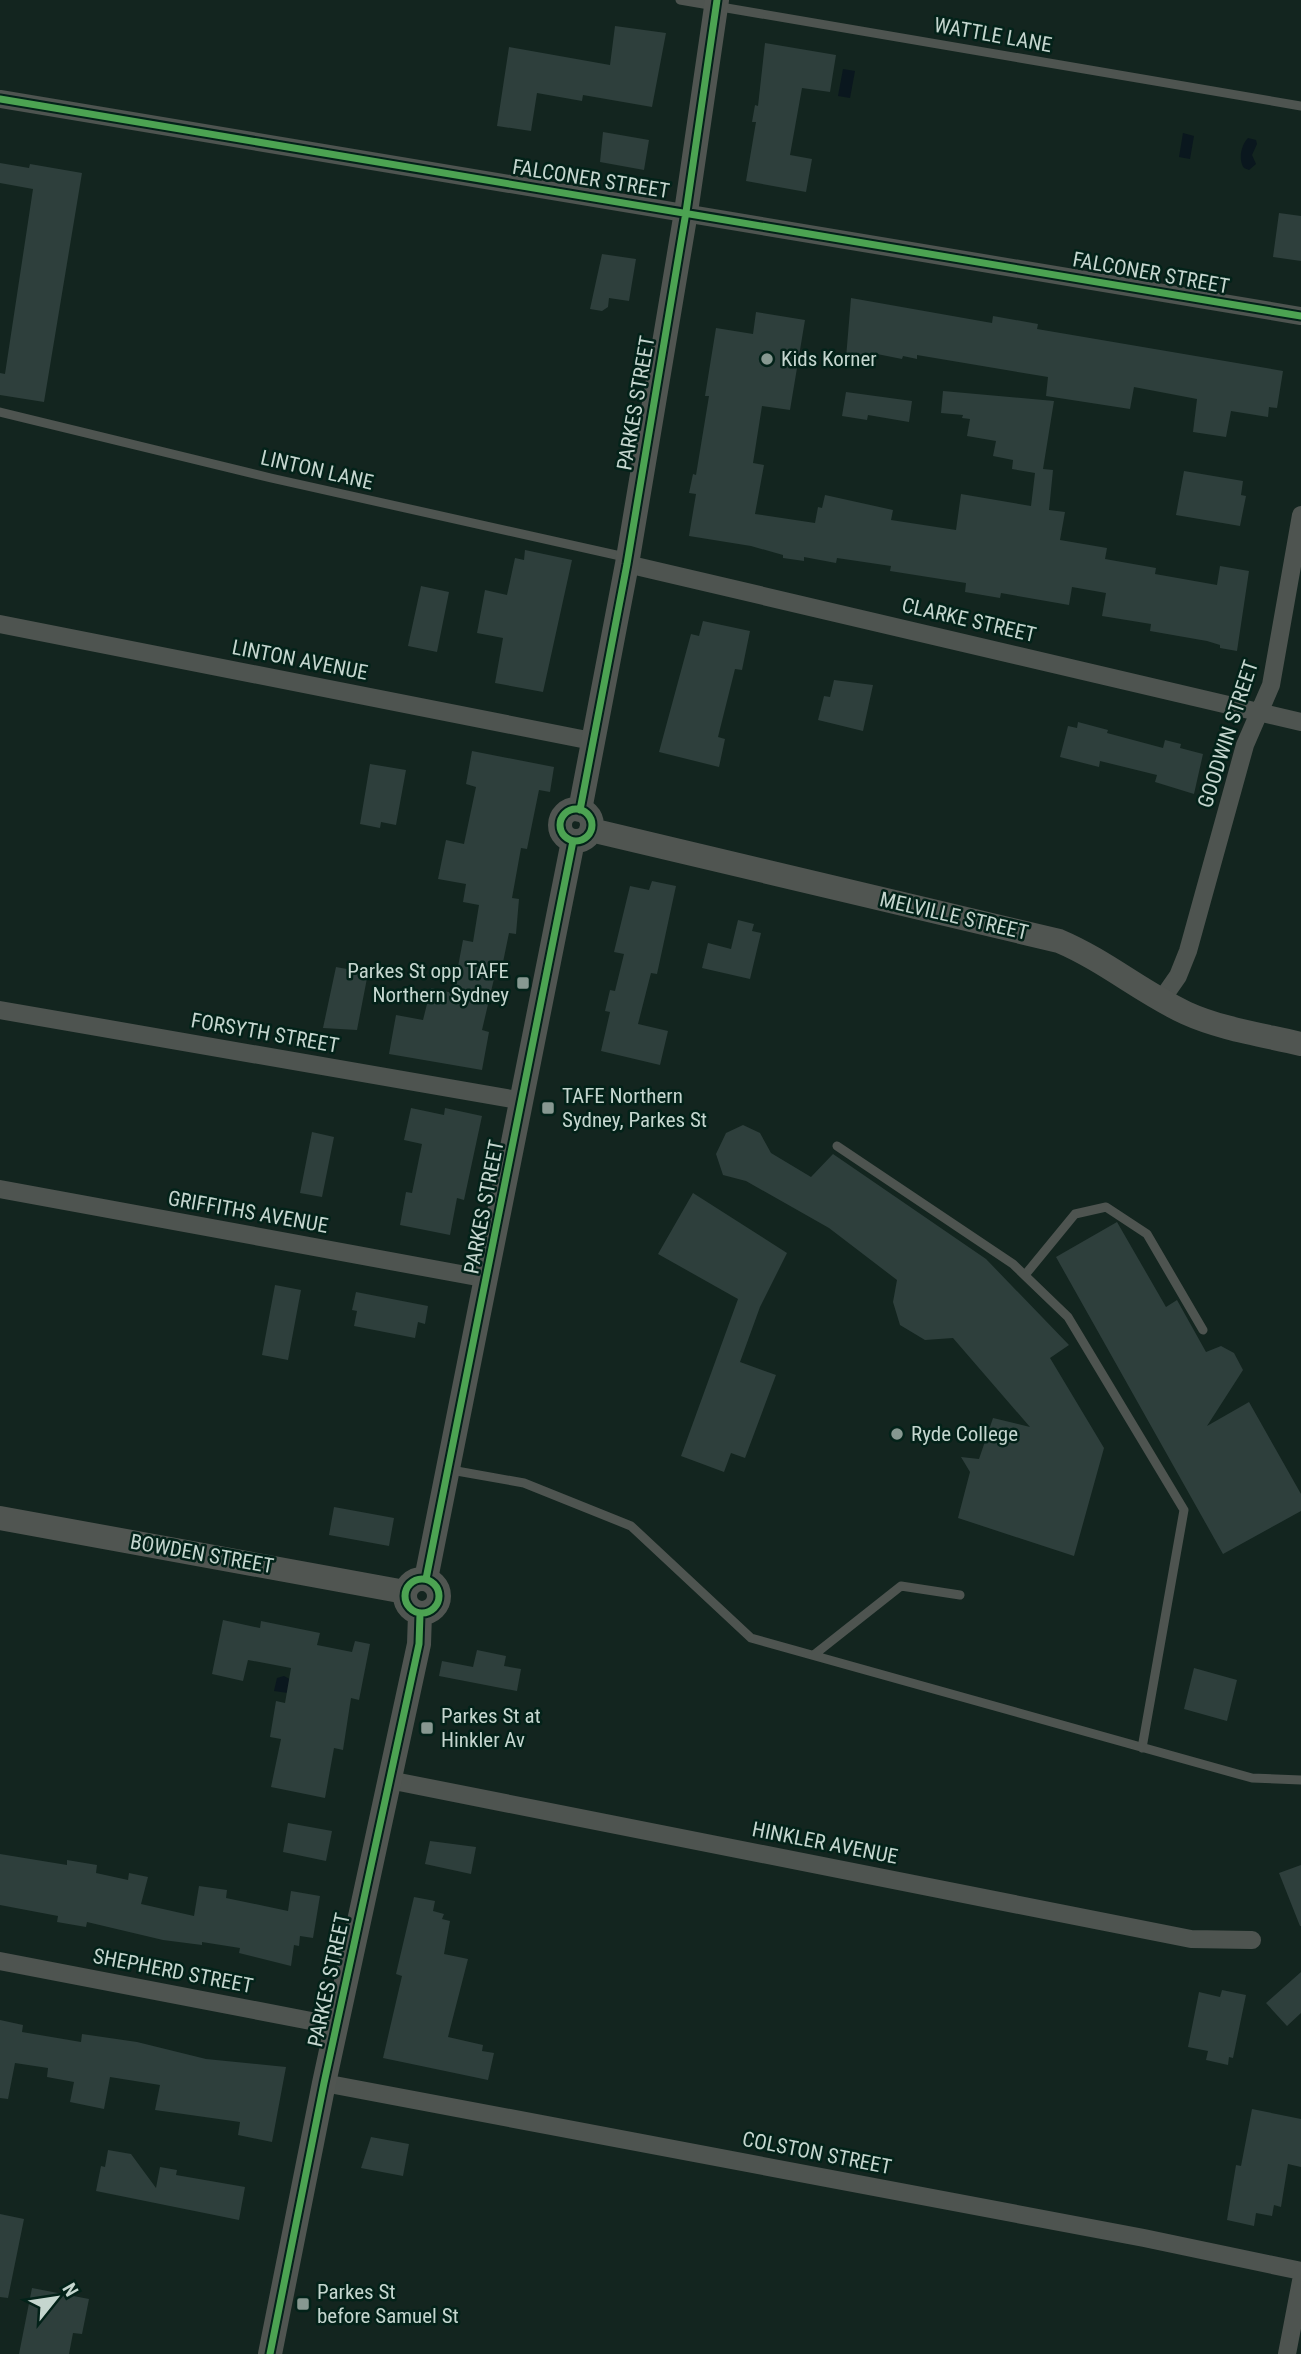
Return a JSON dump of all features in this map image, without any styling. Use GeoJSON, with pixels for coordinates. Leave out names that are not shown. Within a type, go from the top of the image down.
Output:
{"type":"FeatureCollection","features":[{"type":"Feature","properties":{"kind":"street","name":"PARKES STREET"},"geometry":{"type":"LineString","coordinates":[[426,1579],[523,1101],[582,827],[592,741],[627,561],[686,212],[717,3]]}},
{"type":"Feature","properties":{"kind":"street","name":"FALCONER STREET"},"geometry":{"type":"LineString","coordinates":[[0,99],[1301,316]]}},
{"type":"Feature","properties":{"kind":"street","name":"GOODWIN STREET"},"geometry":{"type":"LineString","coordinates":[[1162,999],[1178,976],[1188,951],[1244,744],[1271,685],[1301,515]]}},
{"type":"Feature","properties":{"kind":"street","name":"CLARKE STREET"},"geometry":{"type":"LineString","coordinates":[[627,561],[1301,722]]}},
{"type":"Feature","properties":{"kind":"street","name":"LINTON AVENUE"},"geometry":{"type":"LineString","coordinates":[[0,624],[592,741]]}},
{"type":"Feature","properties":{"kind":"street","name":"MELVILLE STREET"},"geometry":{"type":"LineString","coordinates":[[582,827],[1059,941],[1110,965],[1162,999],[1211,1023],[1301,1044]]}},
{"type":"Feature","properties":{"kind":"street","name":"FORSYTH STREET"},"geometry":{"type":"LineString","coordinates":[[0,1010],[523,1101]]}},
{"type":"Feature","properties":{"kind":"street","name":"GRIFFITHS AVENUE"},"geometry":{"type":"LineString","coordinates":[[0,1189],[488,1279]]}},
{"type":"Feature","properties":{"kind":"street","name":"BOWDEN STREET"},"geometry":{"type":"LineString","coordinates":[[0,1518],[405,1592]]}},
{"type":"Feature","properties":{"kind":"street"},"geometry":{"type":"LineString","coordinates":[[426,1579],[435,1585],[439,1599],[430,1611],[420,1614],[406,1604],[405,1592],[416,1580],[426,1579]]}},
{"type":"Feature","properties":{"kind":"street","name":"PARKES STREET"},"geometry":{"type":"LineString","coordinates":[[271,2354],[324,2083],[419,1644],[420,1614]]}},
{"type":"Feature","properties":{"kind":"street","name":"HINKLER AVENUE"},"geometry":{"type":"LineString","coordinates":[[389,1780],[1191,1939],[1252,1940]]}},
{"type":"Feature","properties":{"kind":"street","name":"SHEPHERD STREET"},"geometry":{"type":"LineString","coordinates":[[0,1961],[337,2026]]}},
{"type":"Feature","properties":{"kind":"street","name":"COLSTON STREET"},"geometry":{"type":"LineString","coordinates":[[324,2083],[1103,2230],[1301,2271]]}},
{"type":"Feature","properties":{"kind":"street"},"geometry":{"type":"LineString","coordinates":[[1287,2354],[1301,2281]]}},
{"type":"Feature","properties":{"kind":"lane","name":"WATTLE LANE"},"geometry":{"type":"LineString","coordinates":[[680,0],[717,3],[1301,106]]}},
{"type":"Feature","properties":{"kind":"lane","name":"LINTON LANE"},"geometry":{"type":"LineString","coordinates":[[0,412],[627,561]]}},
{"type":"Feature","properties":{"kind":"lane"},"geometry":{"type":"LineString","coordinates":[[837,1146],[1013,1264],[1068,1317],[1184,1510],[1142,1748]]}},
{"type":"Feature","properties":{"kind":"lane"},"geometry":{"type":"LineString","coordinates":[[1025,1275],[1075,1214],[1105,1207],[1147,1234],[1203,1330]]}},
{"type":"Feature","properties":{"kind":"lane"},"geometry":{"type":"LineString","coordinates":[[449,1470],[524,1483],[631,1526],[751,1638],[1252,1778],[1301,1780]]}},
{"type":"Feature","properties":{"kind":"lane"},"geometry":{"type":"LineString","coordinates":[[815,1654],[901,1586],[960,1595]]}},
{"type":"Feature","properties":{"kind":"shaded area"},"geometry":{"type":"Polygon","coordinates":[[[843,69],[855,71],[850,98],[838,96],[843,69]]]}},
{"type":"Feature","properties":{"kind":"shaded area"},"geometry":{"type":"Polygon","coordinates":[[[1183,133],[1194,136],[1190,159],[1179,157],[1183,133]]]}},
{"type":"Feature","properties":{"kind":"shaded area"},"geometry":{"type":"Polygon","coordinates":[[[1248,138],[1256,140],[1257,144],[1252,155],[1256,164],[1249,170],[1242,165],[1241,157],[1248,138]]]}},
{"type":"Feature","properties":{"kind":"shaded area"},"geometry":{"type":"Polygon","coordinates":[[[284,1676],[295,1682],[302,1695],[274,1691],[277,1678],[284,1676]]]}},
{"type":"Feature","properties":{"kind":"building"},"geometry":{"type":"Polygon","coordinates":[[[615,26],[666,33],[652,107],[583,95],[582,101],[537,93],[531,131],[497,126],[509,47],[610,65],[615,26]]]}},
{"type":"Feature","properties":{"kind":"building"},"geometry":{"type":"Polygon","coordinates":[[[765,43],[836,55],[830,92],[802,88],[790,155],[812,159],[806,192],[746,181],[756,122],[752,122],[755,105],[758,106],[765,43]]]}},
{"type":"Feature","properties":{"kind":"building"},"geometry":{"type":"Polygon","coordinates":[[[603,132],[649,140],[644,170],[600,162],[603,132]]]}},
{"type":"Feature","properties":{"kind":"building"},"geometry":{"type":"Polygon","coordinates":[[[0,163],[29,168],[30,164],[82,173],[44,402],[0,395],[0,373],[5,374],[33,189],[0,183],[0,163]]]}},
{"type":"Feature","properties":{"kind":"building"},"geometry":{"type":"Polygon","coordinates":[[[1279,213],[1301,216],[1301,261],[1273,257],[1279,213]]]}},
{"type":"Feature","properties":{"kind":"building"},"geometry":{"type":"Polygon","coordinates":[[[602,254],[636,259],[629,301],[609,298],[608,307],[602,311],[590,309],[602,254]]]}},
{"type":"Feature","properties":{"kind":"building"},"geometry":{"type":"Polygon","coordinates":[[[851,298],[992,323],[993,316],[1038,324],[1037,329],[1283,371],[1277,408],[1269,407],[1268,417],[1231,411],[1226,437],[1193,432],[1197,399],[1134,387],[1130,409],[1046,396],[1048,377],[917,355],[917,359],[903,356],[902,359],[872,353],[870,362],[846,358],[851,298]]]}},
{"type":"Feature","properties":{"kind":"building"},"geometry":{"type":"Polygon","coordinates":[[[756,312],[805,320],[790,410],[762,406],[753,463],[764,465],[755,514],[815,523],[818,507],[822,508],[825,495],[893,510],[891,520],[956,530],[961,494],[1031,506],[1035,473],[1012,469],[1013,460],[993,456],[996,441],[967,436],[970,419],[962,418],[963,415],[941,413],[943,391],[1054,401],[1043,469],[1053,470],[1049,510],[1065,512],[1060,540],[1107,548],[1105,559],[1156,568],[1155,574],[1217,585],[1220,566],[1249,571],[1237,651],[1220,648],[1220,645],[1207,641],[1150,631],[1151,624],[1102,616],[1106,593],[1072,587],[1069,605],[1001,593],[1000,598],[965,592],[966,583],[890,571],[891,566],[837,558],[836,563],[804,557],[804,561],[783,558],[783,555],[751,546],[689,536],[696,494],[689,493],[693,474],[696,475],[709,396],[705,396],[716,328],[753,334],[756,312]]]}},
{"type":"Feature","properties":{"kind":"building"},"geometry":{"type":"Polygon","coordinates":[[[846,392],[912,401],[909,422],[868,415],[867,420],[842,416],[846,392]]]}},
{"type":"Feature","properties":{"kind":"building"},"geometry":{"type":"Polygon","coordinates":[[[1184,471],[1243,481],[1241,495],[1246,496],[1240,526],[1176,515],[1184,471]]]}},
{"type":"Feature","properties":{"kind":"building"},"geometry":{"type":"Polygon","coordinates":[[[525,550],[572,560],[543,692],[495,683],[503,638],[477,633],[485,590],[507,595],[515,558],[524,560],[525,550]]]}},
{"type":"Feature","properties":{"kind":"building"},"geometry":{"type":"Polygon","coordinates":[[[421,586],[449,592],[437,652],[408,646],[421,586]]]}},
{"type":"Feature","properties":{"kind":"building"},"geometry":{"type":"Polygon","coordinates":[[[703,621],[750,631],[742,670],[735,669],[718,737],[725,739],[719,767],[659,752],[691,634],[699,636],[703,621]]]}},
{"type":"Feature","properties":{"kind":"building"},"geometry":{"type":"Polygon","coordinates":[[[834,680],[873,685],[863,731],[818,720],[824,696],[830,697],[834,680]]]}},
{"type":"Feature","properties":{"kind":"building"},"geometry":{"type":"Polygon","coordinates":[[[1078,722],[1163,748],[1165,740],[1181,744],[1180,748],[1203,754],[1194,794],[1155,782],[1157,775],[1100,761],[1099,767],[1060,757],[1068,726],[1077,728],[1078,722]]]}},
{"type":"Feature","properties":{"kind":"building"},"geometry":{"type":"Polygon","coordinates":[[[472,751],[554,767],[550,792],[539,790],[527,849],[521,848],[512,898],[519,899],[516,934],[509,933],[502,967],[497,966],[482,1030],[489,1032],[482,1070],[389,1054],[396,1015],[423,1020],[431,988],[453,993],[463,940],[473,942],[479,905],[463,902],[466,884],[438,879],[446,840],[464,844],[476,787],[466,784],[472,751]]]}},
{"type":"Feature","properties":{"kind":"building"},"geometry":{"type":"Polygon","coordinates":[[[370,764],[406,770],[396,825],[381,822],[380,828],[360,824],[370,764]]]}},
{"type":"Feature","properties":{"kind":"building"},"geometry":{"type":"Polygon","coordinates":[[[652,881],[676,886],[657,974],[651,973],[638,1024],[668,1031],[660,1065],[601,1051],[610,1012],[605,1011],[610,990],[615,991],[624,954],[614,952],[630,886],[649,890],[652,881]]]}},
{"type":"Feature","properties":{"kind":"building"},"geometry":{"type":"Polygon","coordinates":[[[738,920],[754,924],[752,931],[761,933],[750,979],[702,968],[708,943],[731,949],[738,920]]]}},
{"type":"Feature","properties":{"kind":"building"},"geometry":{"type":"Polygon","coordinates":[[[336,967],[368,973],[357,1030],[323,1028],[336,967]]]}},
{"type":"Feature","properties":{"kind":"building"},"geometry":{"type":"Polygon","coordinates":[[[411,1108],[444,1115],[445,1108],[482,1116],[464,1200],[457,1198],[450,1235],[400,1225],[406,1192],[412,1193],[422,1144],[404,1140],[411,1108]]]}},
{"type":"Feature","properties":{"kind":"building"},"geometry":{"type":"Polygon","coordinates":[[[743,1125],[760,1133],[771,1153],[811,1177],[833,1154],[986,1259],[1069,1345],[1050,1358],[1104,1448],[1074,1556],[958,1518],[970,1472],[961,1457],[979,1459],[993,1418],[1030,1427],[953,1338],[925,1340],[900,1325],[893,1302],[897,1280],[829,1228],[746,1181],[723,1175],[716,1154],[726,1133],[743,1125]]]}},
{"type":"Feature","properties":{"kind":"building"},"geometry":{"type":"Polygon","coordinates":[[[312,1132],[334,1137],[322,1197],[300,1193],[312,1132]]]}},
{"type":"Feature","properties":{"kind":"building"},"geometry":{"type":"Polygon","coordinates":[[[693,1193],[787,1253],[760,1307],[740,1362],[776,1375],[745,1458],[731,1453],[724,1472],[681,1456],[738,1299],[658,1254],[693,1193]]]}},
{"type":"Feature","properties":{"kind":"building"},"geometry":{"type":"Polygon","coordinates":[[[1117,1222],[1166,1307],[1177,1300],[1206,1352],[1221,1346],[1234,1353],[1243,1370],[1207,1426],[1249,1402],[1301,1494],[1301,1511],[1223,1554],[1056,1257],[1117,1222]]]}},
{"type":"Feature","properties":{"kind":"building"},"geometry":{"type":"Polygon","coordinates":[[[275,1285],[301,1290],[288,1360],[262,1355],[275,1285]]]}},
{"type":"Feature","properties":{"kind":"building"},"geometry":{"type":"Polygon","coordinates":[[[356,1292],[428,1306],[425,1324],[418,1322],[415,1338],[354,1326],[357,1311],[352,1310],[356,1292]]]}},
{"type":"Feature","properties":{"kind":"building"},"geometry":{"type":"Polygon","coordinates":[[[334,1507],[394,1518],[389,1546],[329,1535],[334,1507]]]}},
{"type":"Feature","properties":{"kind":"building"},"geometry":{"type":"Polygon","coordinates":[[[223,1620],[260,1628],[261,1621],[320,1633],[317,1645],[352,1652],[355,1641],[370,1644],[359,1700],[351,1698],[343,1750],[334,1748],[325,1798],[271,1787],[281,1739],[270,1737],[276,1701],[285,1703],[291,1668],[248,1660],[243,1681],[212,1674],[223,1620]]]}},
{"type":"Feature","properties":{"kind":"building"},"geometry":{"type":"Polygon","coordinates":[[[477,1650],[506,1656],[504,1666],[521,1669],[517,1691],[439,1676],[442,1661],[473,1667],[477,1650]]]}},
{"type":"Feature","properties":{"kind":"building"},"geometry":{"type":"Polygon","coordinates":[[[1194,1668],[1237,1680],[1227,1721],[1184,1709],[1194,1668]]]}},
{"type":"Feature","properties":{"kind":"building"},"geometry":{"type":"Polygon","coordinates":[[[288,1823],[332,1831],[326,1861],[283,1852],[288,1823]]]}},
{"type":"Feature","properties":{"kind":"building"},"geometry":{"type":"Polygon","coordinates":[[[430,1841],[476,1847],[471,1874],[425,1864],[430,1841]]]}},
{"type":"Feature","properties":{"kind":"building"},"geometry":{"type":"Polygon","coordinates":[[[0,1854],[67,1865],[67,1860],[97,1865],[96,1873],[128,1880],[129,1873],[148,1877],[141,1904],[194,1916],[199,1886],[227,1890],[226,1898],[288,1911],[291,1891],[320,1896],[313,1938],[300,1936],[299,1946],[294,1945],[291,1966],[239,1953],[240,1948],[163,1940],[87,1922],[86,1927],[57,1922],[58,1916],[0,1905],[0,1854]]]}},
{"type":"Feature","properties":{"kind":"building"},"geometry":{"type":"Polygon","coordinates":[[[1301,1865],[1301,1926],[1300,1926],[1279,1873],[1301,1865]]]}},
{"type":"Feature","properties":{"kind":"building"},"geometry":{"type":"Polygon","coordinates":[[[414,1897],[435,1901],[433,1911],[444,1914],[442,1919],[450,1921],[444,1954],[468,1959],[448,2037],[483,2045],[482,2051],[494,2053],[488,2080],[383,2058],[402,1976],[396,1974],[414,1897]]]}},
{"type":"Feature","properties":{"kind":"building"},"geometry":{"type":"Polygon","coordinates":[[[1301,1972],[1301,2013],[1287,2026],[1266,2003],[1301,1972]]]}},
{"type":"Feature","properties":{"kind":"building"},"geometry":{"type":"Polygon","coordinates":[[[1222,1990],[1246,1995],[1233,2058],[1229,2057],[1228,2065],[1206,2060],[1208,2051],[1188,2047],[1199,1992],[1220,1997],[1222,1990]]]}},
{"type":"Feature","properties":{"kind":"building"},"geometry":{"type":"Polygon","coordinates":[[[0,2020],[23,2025],[22,2032],[81,2042],[82,2034],[137,2042],[206,2059],[286,2067],[272,2142],[238,2135],[240,2122],[155,2110],[160,2085],[110,2077],[104,2109],[70,2102],[74,2082],[47,2077],[48,2068],[15,2063],[8,2099],[0,2098],[0,2020]]]}},
{"type":"Feature","properties":{"kind":"building"},"geometry":{"type":"Polygon","coordinates":[[[1252,2109],[1301,2119],[1301,2167],[1288,2164],[1281,2207],[1274,2205],[1272,2216],[1256,2213],[1254,2226],[1227,2220],[1236,2165],[1241,2166],[1252,2109]]]}},
{"type":"Feature","properties":{"kind":"building"},"geometry":{"type":"Polygon","coordinates":[[[371,2137],[409,2144],[403,2176],[361,2168],[371,2137]]]}},
{"type":"Feature","properties":{"kind":"building"},"geometry":{"type":"Polygon","coordinates":[[[108,2150],[131,2154],[156,2188],[160,2167],[177,2170],[176,2175],[245,2187],[239,2220],[96,2191],[101,2166],[105,2167],[108,2150]]]}},
{"type":"Feature","properties":{"kind":"building"},"geometry":{"type":"Polygon","coordinates":[[[0,2214],[24,2219],[8,2298],[0,2297],[0,2214]]]}},
{"type":"Feature","properties":{"kind":"building"},"geometry":{"type":"Polygon","coordinates":[[[32,2288],[89,2299],[82,2334],[73,2333],[69,2354],[19,2354],[32,2288]]]}},
{"type":"Feature","properties":{"kind":"cycle path"},"geometry":{"type":"LineString","coordinates":[[580,810],[627,564],[686,212],[717,0]]}},
{"type":"Feature","properties":{"kind":"cycle path"},"geometry":{"type":"LineString","coordinates":[[0,99],[1301,316]]}},
{"type":"Feature","properties":{"kind":"cycle path"},"geometry":{"type":"LineString","coordinates":[[576,809],[587,814],[592,825],[587,836],[576,841],[565,836],[560,825],[565,814],[576,809]]}},
{"type":"Feature","properties":{"kind":"cycle path"},"geometry":{"type":"LineString","coordinates":[[426,1579],[573,841]]}},
{"type":"Feature","properties":{"kind":"cycle path"},"geometry":{"type":"LineString","coordinates":[[422,1579],[434,1584],[439,1596],[434,1608],[422,1613],[410,1608],[405,1596],[410,1584],[422,1579]]}},
{"type":"Feature","properties":{"kind":"cycle path"},"geometry":{"type":"LineString","coordinates":[[270,2354],[324,2083],[419,1644],[420,1614]]}},
{"type":"Feature","properties":{"kind":"place","name":"Kids Korner"},"geometry":{"type":"Point","coordinates":[767,359]}},
{"type":"Feature","properties":{"kind":"place","name":"Parkes St opp TAFE Northern Sydney"},"geometry":{"type":"Point","coordinates":[523,983]}},
{"type":"Feature","properties":{"kind":"place","name":"TAFE Northern Sydney, Parkes St"},"geometry":{"type":"Point","coordinates":[548,1108]}},
{"type":"Feature","properties":{"kind":"place","name":"Ryde College"},"geometry":{"type":"Point","coordinates":[897,1434]}},
{"type":"Feature","properties":{"kind":"place","name":"Parkes St at Hinkler Av"},"geometry":{"type":"Point","coordinates":[427,1728]}},
{"type":"Feature","properties":{"kind":"place","name":"Parkes St before Samuel St"},"geometry":{"type":"Point","coordinates":[303,2304]}}]}
